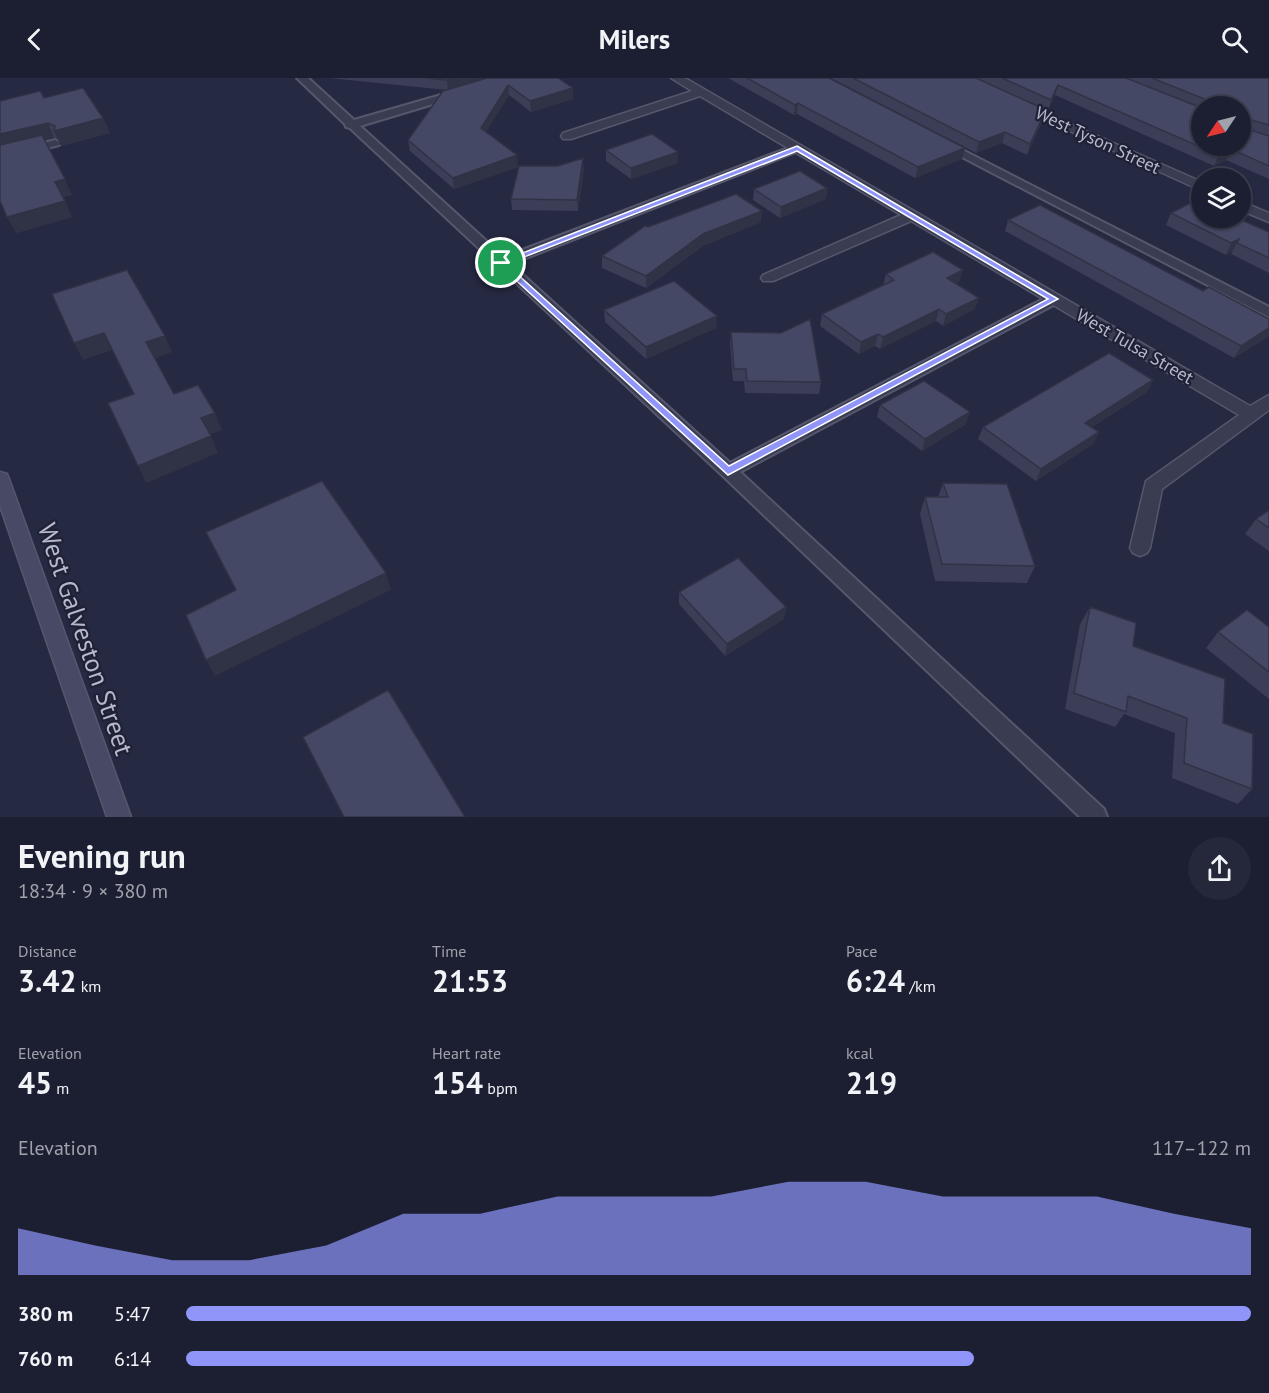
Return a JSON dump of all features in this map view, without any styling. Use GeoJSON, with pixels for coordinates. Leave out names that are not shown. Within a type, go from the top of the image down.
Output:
{"type":"FeatureCollection","features":[{"type":"Feature","properties":{"kind":"street","name":"West Tulsa Street"},"geometry":{"type":"LineString","coordinates":[[677,78],[1251,414]]}},
{"type":"Feature","properties":{"kind":"street"},"geometry":{"type":"LineString","coordinates":[[567,136],[701,92]]}},
{"type":"Feature","properties":{"kind":"street","name":"West Tyson Street"},"geometry":{"type":"LineString","coordinates":[[1006,98],[1191,182]]}},
{"type":"Feature","properties":{"kind":"street"},"geometry":{"type":"LineString","coordinates":[[1251,210],[1269,218]]}},
{"type":"Feature","properties":{"kind":"street"},"geometry":{"type":"LineString","coordinates":[[768,278],[912,215]]}},
{"type":"Feature","properties":{"kind":"street"},"geometry":{"type":"LineString","coordinates":[[1140,548],[1154,486],[1269,401]]}},
{"type":"Feature","properties":{"kind":"street","name":"West Galveston Street"},"geometry":{"type":"LineString","coordinates":[[0,480],[119,817]]}},
{"type":"Feature","properties":{"kind":"lane"},"geometry":{"type":"LineString","coordinates":[[302,78],[728,471],[1096,817]]}},
{"type":"Feature","properties":{"kind":"lane"},"geometry":{"type":"LineString","coordinates":[[351,125],[475,88]]}},
{"type":"Feature","properties":{"kind":"lane"},"geometry":{"type":"LineString","coordinates":[[933,138],[1269,313]]}},
{"type":"Feature","properties":{"kind":"lane"},"geometry":{"type":"LineString","coordinates":[[0,157],[55,143]]}},
{"type":"Feature","properties":{"kind":"lane"},"geometry":{"type":"LineString","coordinates":[[501,263],[797,148]]}},
{"type":"Feature","properties":{"kind":"lane"},"geometry":{"type":"LineString","coordinates":[[728,471],[1054,299]]}},
{"type":"Feature","properties":{"kind":"building"},"geometry":{"type":"Polygon","coordinates":[[[428,78],[453,78],[447,80],[428,78]]]}},
{"type":"Feature","properties":{"kind":"building"},"geometry":{"type":"Polygon","coordinates":[[[487,78],[558,78],[573,88],[530,101],[508,85],[481,128],[517,155],[453,178],[408,140],[443,91],[487,78]]]}},
{"type":"Feature","properties":{"kind":"building"},"geometry":{"type":"Polygon","coordinates":[[[747,78],[829,78],[965,148],[918,167],[747,78]]]}},
{"type":"Feature","properties":{"kind":"building"},"geometry":{"type":"Polygon","coordinates":[[[853,78],[976,78],[1046,110],[1030,144],[1005,132],[979,142],[853,78]]]}},
{"type":"Feature","properties":{"kind":"building"},"geometry":{"type":"Polygon","coordinates":[[[1002,78],[1126,78],[1191,104],[1191,143],[1058,85],[1051,100],[1002,78]]]}},
{"type":"Feature","properties":{"kind":"building"},"geometry":{"type":"Polygon","coordinates":[[[1152,78],[1269,78],[1269,125],[1251,120],[1251,96],[1197,96],[1152,78]]]}},
{"type":"Feature","properties":{"kind":"building"},"geometry":{"type":"Polygon","coordinates":[[[83,88],[103,118],[54,131],[55,126],[48,123],[0,134],[0,101],[40,91],[44,98],[83,88]]]}},
{"type":"Feature","properties":{"kind":"building"},"geometry":{"type":"Polygon","coordinates":[[[1251,130],[1269,136],[1269,166],[1247,156],[1251,156],[1251,130]]]}},
{"type":"Feature","properties":{"kind":"building"},"geometry":{"type":"Polygon","coordinates":[[[652,134],[678,152],[631,168],[606,150],[652,134]]]}},
{"type":"Feature","properties":{"kind":"building"},"geometry":{"type":"Polygon","coordinates":[[[42,135],[65,179],[55,182],[65,201],[7,217],[0,201],[0,145],[42,135]]]}},
{"type":"Feature","properties":{"kind":"building"},"geometry":{"type":"Polygon","coordinates":[[[583,158],[577,200],[511,199],[519,166],[558,166],[583,158]]]}},
{"type":"Feature","properties":{"kind":"building"},"geometry":{"type":"Polygon","coordinates":[[[800,171],[827,188],[781,207],[754,189],[800,171]]]}},
{"type":"Feature","properties":{"kind":"building"},"geometry":{"type":"Polygon","coordinates":[[[736,194],[762,211],[703,234],[646,276],[602,256],[645,226],[648,227],[736,194]]]}},
{"type":"Feature","properties":{"kind":"building"},"geometry":{"type":"Polygon","coordinates":[[[1191,203],[1191,223],[1171,213],[1191,203]]]}},
{"type":"Feature","properties":{"kind":"building"},"geometry":{"type":"Polygon","coordinates":[[[1040,205],[1203,291],[1209,287],[1269,319],[1269,328],[1241,346],[1008,220],[1040,205]]]}},
{"type":"Feature","properties":{"kind":"building"},"geometry":{"type":"Polygon","coordinates":[[[1251,224],[1269,232],[1269,258],[1237,243],[1239,239],[1231,243],[1201,228],[1251,228],[1251,224]]]}},
{"type":"Feature","properties":{"kind":"building"},"geometry":{"type":"Polygon","coordinates":[[[933,252],[963,270],[947,278],[979,298],[946,314],[939,309],[883,337],[878,334],[861,342],[822,314],[894,280],[886,274],[933,252]]]}},
{"type":"Feature","properties":{"kind":"building"},"geometry":{"type":"Polygon","coordinates":[[[127,270],[165,336],[146,342],[174,394],[198,385],[215,413],[201,418],[211,436],[138,466],[108,403],[134,394],[104,333],[74,343],[52,294],[127,270]]]}},
{"type":"Feature","properties":{"kind":"building"},"geometry":{"type":"Polygon","coordinates":[[[674,281],[717,316],[646,347],[604,310],[674,281]]]}},
{"type":"Feature","properties":{"kind":"building"},"geometry":{"type":"Polygon","coordinates":[[[810,319],[821,382],[747,381],[746,369],[734,369],[731,332],[781,333],[810,319]]]}},
{"type":"Feature","properties":{"kind":"building"},"geometry":{"type":"Polygon","coordinates":[[[1109,353],[1153,380],[1085,423],[1099,432],[1041,469],[983,427],[1109,353]]]}},
{"type":"Feature","properties":{"kind":"building"},"geometry":{"type":"Polygon","coordinates":[[[924,381],[970,412],[925,439],[880,405],[924,381]]]}},
{"type":"Feature","properties":{"kind":"building"},"geometry":{"type":"Polygon","coordinates":[[[322,481],[386,573],[206,660],[186,615],[236,590],[206,532],[322,481]]]}},
{"type":"Feature","properties":{"kind":"building"},"geometry":{"type":"Polygon","coordinates":[[[943,483],[1007,484],[1035,566],[942,564],[925,497],[948,497],[943,483]]]}},
{"type":"Feature","properties":{"kind":"building"},"geometry":{"type":"Polygon","coordinates":[[[1269,510],[1269,528],[1256,519],[1269,510]]]}},
{"type":"Feature","properties":{"kind":"building"},"geometry":{"type":"Polygon","coordinates":[[[738,558],[786,607],[727,644],[679,592],[738,558]]]}},
{"type":"Feature","properties":{"kind":"building"},"geometry":{"type":"Polygon","coordinates":[[[1090,607],[1136,623],[1133,646],[1225,679],[1223,723],[1253,734],[1252,789],[1184,763],[1187,718],[1128,696],[1126,712],[1074,693],[1090,607]]]}},
{"type":"Feature","properties":{"kind":"building"},"geometry":{"type":"Polygon","coordinates":[[[1247,610],[1269,627],[1269,672],[1218,632],[1247,610]]]}},
{"type":"Feature","properties":{"kind":"building"},"geometry":{"type":"Polygon","coordinates":[[[388,690],[465,817],[344,817],[303,737],[388,690]]]}},
{"type":"Feature","properties":{"kind":"route"},"geometry":{"type":"LineString","coordinates":[[797,148],[1054,299],[728,471],[501,263],[797,148]]}}]}
